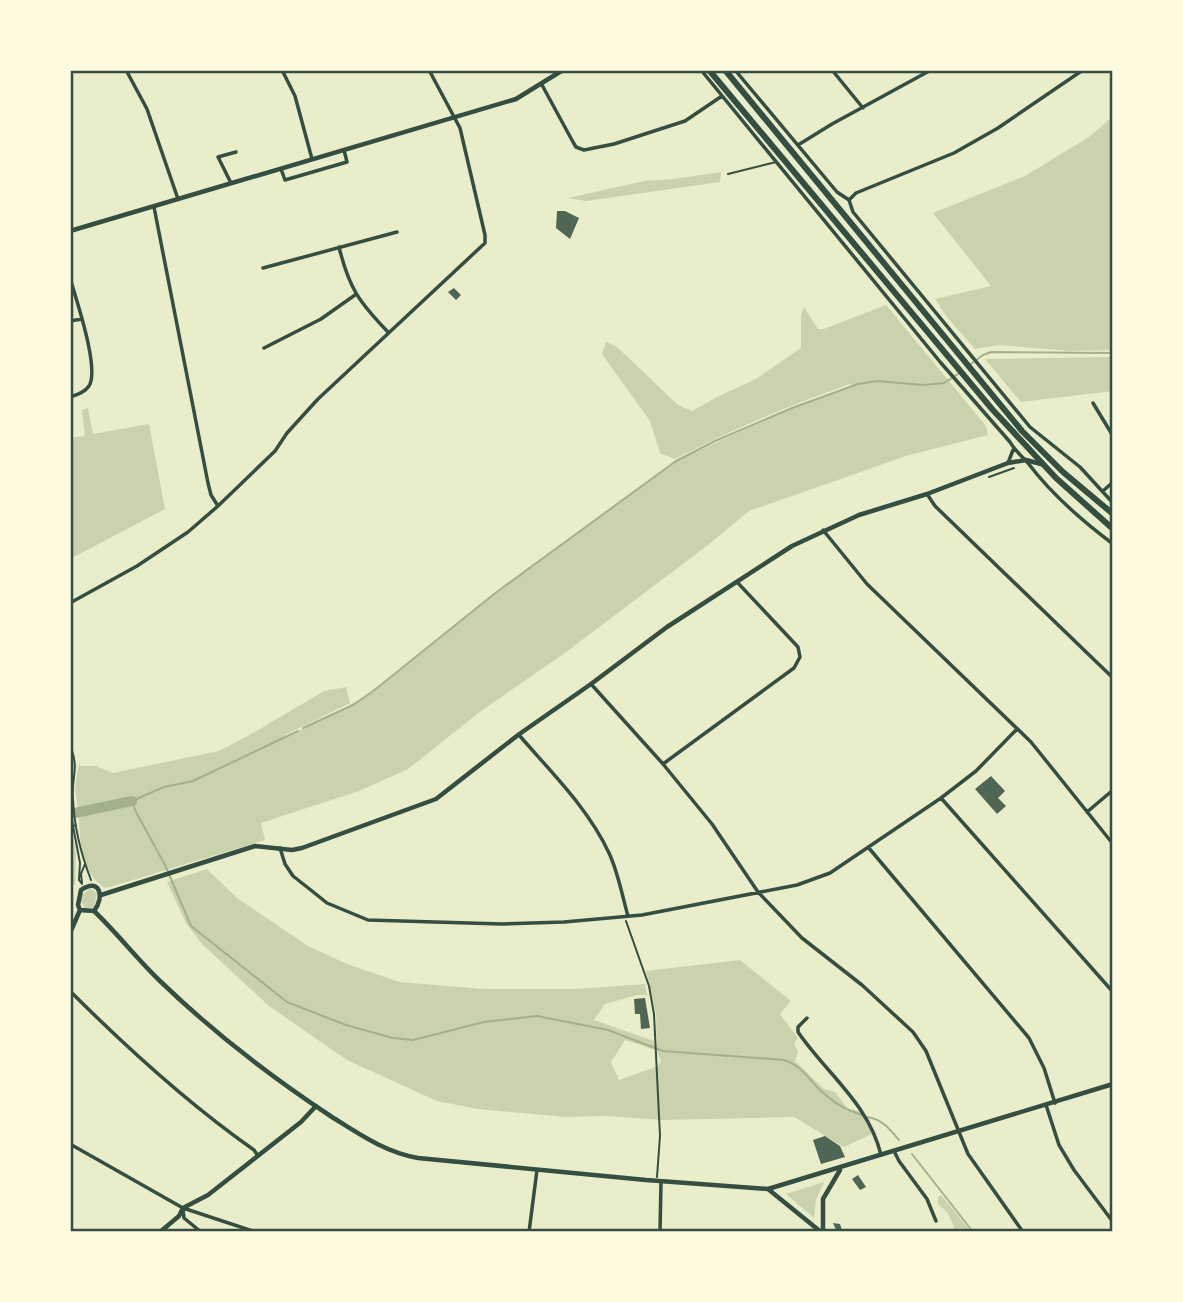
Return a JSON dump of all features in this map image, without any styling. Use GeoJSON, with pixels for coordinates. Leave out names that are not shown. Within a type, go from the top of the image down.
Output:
{"type":"FeatureCollection","features":[{"type":"Feature","properties":{"kind":"highway"},"geometry":{"type":"LineString","coordinates":[[709,70],[948,357],[965,383],[1042,464],[1113,529]]}},
{"type":"Feature","properties":{"kind":"highway"},"geometry":{"type":"LineString","coordinates":[[725,70],[980,372],[1022,430],[1063,472],[1113,514]]}},
{"type":"Feature","properties":{"kind":"street"},"geometry":{"type":"LineString","coordinates":[[126,70],[147,109],[178,199]]}},
{"type":"Feature","properties":{"kind":"street"},"geometry":{"type":"LineString","coordinates":[[282,70],[295,96],[312,159]]}},
{"type":"Feature","properties":{"kind":"street"},"geometry":{"type":"LineString","coordinates":[[70,603],[137,566],[188,532],[218,506],[275,451],[287,433],[318,399],[486,240],[460,128],[429,70]]}},
{"type":"Feature","properties":{"kind":"street"},"geometry":{"type":"LineString","coordinates":[[70,231],[516,99],[564,70]]}},
{"type":"Feature","properties":{"kind":"street"},"geometry":{"type":"LineString","coordinates":[[701,70],[941,363],[965,383],[1010,442],[1013,450],[1026,460],[1066,507],[1113,544]]}},
{"type":"Feature","properties":{"kind":"street"},"geometry":{"type":"LineString","coordinates":[[735,70],[837,192],[849,200],[853,212],[960,348]]}},
{"type":"Feature","properties":{"kind":"street"},"geometry":{"type":"LineString","coordinates":[[832,70],[863,108]]}},
{"type":"Feature","properties":{"kind":"street"},"geometry":{"type":"LineString","coordinates":[[849,200],[856,193],[954,153],[998,128],[1083,70]]}},
{"type":"Feature","properties":{"kind":"street"},"geometry":{"type":"LineString","coordinates":[[799,145],[928,71]]}},
{"type":"Feature","properties":{"kind":"street"},"geometry":{"type":"LineString","coordinates":[[542,85],[576,147],[584,150],[614,144],[685,121],[723,96]]}},
{"type":"Feature","properties":{"kind":"street"},"geometry":{"type":"LineString","coordinates":[[281,169],[285,180],[347,162],[344,150]]}},
{"type":"Feature","properties":{"kind":"street"},"geometry":{"type":"LineString","coordinates":[[231,183],[218,157],[236,152]]}},
{"type":"Feature","properties":{"kind":"street"},"geometry":{"type":"LineString","coordinates":[[154,207],[208,484],[218,506]]}},
{"type":"Feature","properties":{"kind":"street"},"geometry":{"type":"LineString","coordinates":[[263,268],[397,232]]}},
{"type":"Feature","properties":{"kind":"street"},"geometry":{"type":"LineString","coordinates":[[338,247],[355,295],[388,332]]}},
{"type":"Feature","properties":{"kind":"street"},"geometry":{"type":"LineString","coordinates":[[70,278],[83,319],[92,376],[83,391],[70,397]]}},
{"type":"Feature","properties":{"kind":"street"},"geometry":{"type":"LineString","coordinates":[[264,348],[321,319],[355,295]]}},
{"type":"Feature","properties":{"kind":"street"},"geometry":{"type":"LineString","coordinates":[[70,321],[83,319]]}},
{"type":"Feature","properties":{"kind":"street"},"geometry":{"type":"LineString","coordinates":[[980,372],[1030,427],[1080,467],[1113,503]]}},
{"type":"Feature","properties":{"kind":"street"},"geometry":{"type":"LineString","coordinates":[[1093,404],[1113,436]]}},
{"type":"Feature","properties":{"kind":"street"},"geometry":{"type":"LineString","coordinates":[[1008,463],[1013,450]]}},
{"type":"Feature","properties":{"kind":"street"},"geometry":{"type":"LineString","coordinates":[[101,895],[255,846],[302,848],[436,799],[518,734],[592,684],[667,627],[792,546],[859,515],[927,494],[1008,463],[1026,460],[1042,464]]}},
{"type":"Feature","properties":{"kind":"street"},"geometry":{"type":"LineString","coordinates":[[1103,491],[1113,482]]}},
{"type":"Feature","properties":{"kind":"street"},"geometry":{"type":"LineString","coordinates":[[927,494],[935,506],[1113,678]]}},
{"type":"Feature","properties":{"kind":"street"},"geometry":{"type":"LineString","coordinates":[[824,530],[867,584],[1031,742],[1113,844]]}},
{"type":"Feature","properties":{"kind":"street"},"geometry":{"type":"LineString","coordinates":[[663,764],[794,668],[800,657],[798,647],[736,581]]}},
{"type":"Feature","properties":{"kind":"street"},"geometry":{"type":"LineString","coordinates":[[592,684],[712,824],[758,892],[802,938],[862,985],[913,1032],[926,1051],[968,1154],[1023,1232]]}},
{"type":"Feature","properties":{"kind":"street"},"geometry":{"type":"LineString","coordinates":[[280,848],[285,864],[293,876],[327,903],[368,920],[502,924],[627,916],[758,892],[830,873],[941,798],[976,771],[1017,729]]}},
{"type":"Feature","properties":{"kind":"street"},"geometry":{"type":"LineString","coordinates":[[518,734],[580,806],[597,831],[611,856],[627,916]]}},
{"type":"Feature","properties":{"kind":"street"},"geometry":{"type":"LineString","coordinates":[[1087,812],[1113,790]]}},
{"type":"Feature","properties":{"kind":"street"},"geometry":{"type":"LineString","coordinates":[[941,798],[1113,992]]}},
{"type":"Feature","properties":{"kind":"street"},"geometry":{"type":"LineString","coordinates":[[868,846],[1029,1038],[1044,1068],[1055,1103]]}},
{"type":"Feature","properties":{"kind":"street"},"geometry":{"type":"LineString","coordinates":[[70,933],[80,910],[78,905],[81,890],[87,886],[99,889],[101,895],[100,903],[94,911]]}},
{"type":"Feature","properties":{"kind":"street"},"geometry":{"type":"LineString","coordinates":[[80,910],[94,911],[136,957],[215,1030],[266,1071],[384,1149],[398,1154],[537,1170],[768,1189],[1113,1084]]}},
{"type":"Feature","properties":{"kind":"street"},"geometry":{"type":"LineString","coordinates":[[70,991],[138,1057],[258,1156]]}},
{"type":"Feature","properties":{"kind":"street"},"geometry":{"type":"LineString","coordinates":[[807,1018],[798,1027],[798,1032],[861,1110],[881,1155]]}},
{"type":"Feature","properties":{"kind":"street"},"geometry":{"type":"LineString","coordinates":[[1046,1105],[1059,1145],[1113,1222]]}},
{"type":"Feature","properties":{"kind":"street"},"geometry":{"type":"LineString","coordinates":[[160,1232],[179,1216],[183,1208],[208,1195],[301,1122],[316,1106]]}},
{"type":"Feature","properties":{"kind":"street"},"geometry":{"type":"LineString","coordinates":[[70,1144],[183,1208],[257,1232]]}},
{"type":"Feature","properties":{"kind":"street"},"geometry":{"type":"LineString","coordinates":[[894,1151],[927,1199],[936,1220]]}},
{"type":"Feature","properties":{"kind":"street"},"geometry":{"type":"LineString","coordinates":[[822,1232],[823,1199],[840,1170],[838,1167]]}},
{"type":"Feature","properties":{"kind":"street"},"geometry":{"type":"LineString","coordinates":[[529,1232],[537,1170]]}},
{"type":"Feature","properties":{"kind":"street"},"geometry":{"type":"LineString","coordinates":[[659,1181],[660,1232]]}},
{"type":"Feature","properties":{"kind":"street"},"geometry":{"type":"LineString","coordinates":[[768,1189],[822,1232]]}},
{"type":"Feature","properties":{"kind":"street"},"geometry":{"type":"LineString","coordinates":[[183,1208],[184,1218],[201,1232]]}},
{"type":"Feature","properties":{"kind":"lane"},"geometry":{"type":"LineString","coordinates":[[728,174],[777,162]]}},
{"type":"Feature","properties":{"kind":"path"},"geometry":{"type":"LineString","coordinates":[[989,477],[1019,466]]}},
{"type":"Feature","properties":{"kind":"path"},"geometry":{"type":"LineString","coordinates":[[70,745],[76,759],[72,798],[77,820],[75,825],[80,884],[83,884],[81,874],[85,863]]}},
{"type":"Feature","properties":{"kind":"path"},"geometry":{"type":"LineString","coordinates":[[74,805],[71,809],[72,821],[94,886]]}},
{"type":"Feature","properties":{"kind":"path"},"geometry":{"type":"LineString","coordinates":[[80,863],[85,863]]}},
{"type":"Feature","properties":{"kind":"path"},"geometry":{"type":"LineString","coordinates":[[627,916],[651,994],[660,1136],[659,1181]]}},
{"type":"Feature","properties":{"kind":"green space"},"geometry":{"type":"Polygon","coordinates":[[[1113,116],[1113,350],[1070,351],[999,345],[975,349],[935,299],[991,286],[933,213],[1025,176],[1089,137],[1113,116]]]}},
{"type":"Feature","properties":{"kind":"green space"},"geometry":{"type":"Polygon","coordinates":[[[721,172],[720,182],[586,201],[568,198],[644,181],[721,172]]]}},
{"type":"Feature","properties":{"kind":"green space"},"geometry":{"type":"Polygon","coordinates":[[[886,305],[986,426],[988,435],[906,456],[749,511],[708,545],[562,655],[481,711],[408,769],[359,791],[261,823],[265,840],[105,888],[91,874],[83,854],[79,811],[103,805],[78,809],[75,789],[79,763],[81,766],[96,766],[113,773],[219,751],[324,691],[346,687],[350,703],[285,735],[286,737],[344,709],[377,688],[494,594],[676,461],[792,408],[851,387],[850,384],[783,409],[675,459],[660,453],[650,421],[602,354],[606,342],[616,346],[678,405],[692,411],[756,379],[801,348],[801,315],[804,307],[818,329],[824,329],[886,305]]]}},
{"type":"Feature","properties":{"kind":"green space"},"geometry":{"type":"Polygon","coordinates":[[[1113,357],[1113,391],[1021,402],[985,359],[1113,357]]]}},
{"type":"Feature","properties":{"kind":"green space"},"geometry":{"type":"Polygon","coordinates":[[[88,408],[93,434],[149,424],[165,509],[70,559],[70,438],[85,436],[82,410],[88,408]]]}},
{"type":"Feature","properties":{"kind":"green space"},"geometry":{"type":"Polygon","coordinates":[[[70,821],[76,853],[75,885],[70,883],[70,821]]]}},
{"type":"Feature","properties":{"kind":"green space"},"geometry":{"type":"Polygon","coordinates":[[[207,869],[237,898],[308,946],[347,964],[399,982],[484,989],[575,989],[645,984],[647,995],[605,1004],[594,1020],[654,1041],[655,1050],[625,1040],[611,1062],[619,1080],[658,1066],[661,1060],[657,1052],[656,1013],[646,971],[740,960],[791,1001],[780,1014],[798,1038],[794,1043],[798,1052],[795,1061],[824,1089],[835,1092],[848,1109],[861,1111],[872,1134],[844,1147],[794,1117],[662,1120],[605,1116],[566,1117],[478,1109],[437,1101],[347,1060],[269,1006],[202,944],[186,923],[167,882],[207,869]]]}},
{"type":"Feature","properties":{"kind":"green space"},"geometry":{"type":"Polygon","coordinates":[[[90,888],[97,893],[94,907],[85,909],[81,901],[82,895],[90,888]]]}},
{"type":"Feature","properties":{"kind":"green space"},"geometry":{"type":"Polygon","coordinates":[[[824,1182],[816,1200],[814,1218],[786,1194],[824,1182]]]}},
{"type":"Feature","properties":{"kind":"green space"},"geometry":{"type":"Polygon","coordinates":[[[941,1195],[971,1232],[956,1232],[948,1213],[938,1204],[938,1197],[941,1195]]]}},
{"type":"Feature","properties":{"kind":"building"},"geometry":{"type":"Polygon","coordinates":[[[557,211],[565,211],[579,218],[570,239],[556,228],[557,211]]]}},
{"type":"Feature","properties":{"kind":"building"},"geometry":{"type":"Polygon","coordinates":[[[454,288],[461,295],[456,300],[448,292],[454,288]]]}},
{"type":"Feature","properties":{"kind":"building"},"geometry":{"type":"Polygon","coordinates":[[[991,776],[1005,791],[998,798],[1006,806],[997,814],[975,789],[991,776]]]}},
{"type":"Feature","properties":{"kind":"building"},"geometry":{"type":"Polygon","coordinates":[[[645,998],[650,1028],[641,1029],[640,1014],[635,1014],[634,999],[645,998]]]}},
{"type":"Feature","properties":{"kind":"building"},"geometry":{"type":"Polygon","coordinates":[[[825,1136],[840,1146],[845,1157],[821,1164],[813,1140],[825,1136]]]}},
{"type":"Feature","properties":{"kind":"building"},"geometry":{"type":"Polygon","coordinates":[[[858,1175],[866,1187],[860,1190],[852,1179],[858,1175]]]}},
{"type":"Feature","properties":{"kind":"building"},"geometry":{"type":"Polygon","coordinates":[[[833,1223],[840,1224],[842,1230],[837,1232],[833,1223]]]}},
{"type":"Feature","properties":{"kind":"waterway"},"geometry":{"type":"LineString","coordinates":[[971,364],[991,352],[1113,353]]}},
{"type":"Feature","properties":{"kind":"waterway"},"geometry":{"type":"LineString","coordinates":[[303,728],[355,704],[494,594],[676,461],[792,408],[858,384],[877,381],[923,385],[944,383],[958,374]]}},
{"type":"Feature","properties":{"kind":"waterway"},"geometry":{"type":"LineString","coordinates":[[298,731],[193,781],[164,787],[132,801],[165,865],[191,926],[287,1002],[346,1025],[393,1038],[413,1040],[484,1022],[537,1016],[608,1030],[663,1051],[784,1060],[797,1066],[835,1102],[862,1115]]}},
{"type":"Feature","properties":{"kind":"waterway"},"geometry":{"type":"LineString","coordinates":[[70,814],[132,801]]}},
{"type":"Feature","properties":{"kind":"waterway"},"geometry":{"type":"LineString","coordinates":[[867,1117],[881,1122],[899,1140]]}},
{"type":"Feature","properties":{"kind":"waterway"},"geometry":{"type":"LineString","coordinates":[[912,1154],[973,1232]]}}]}
